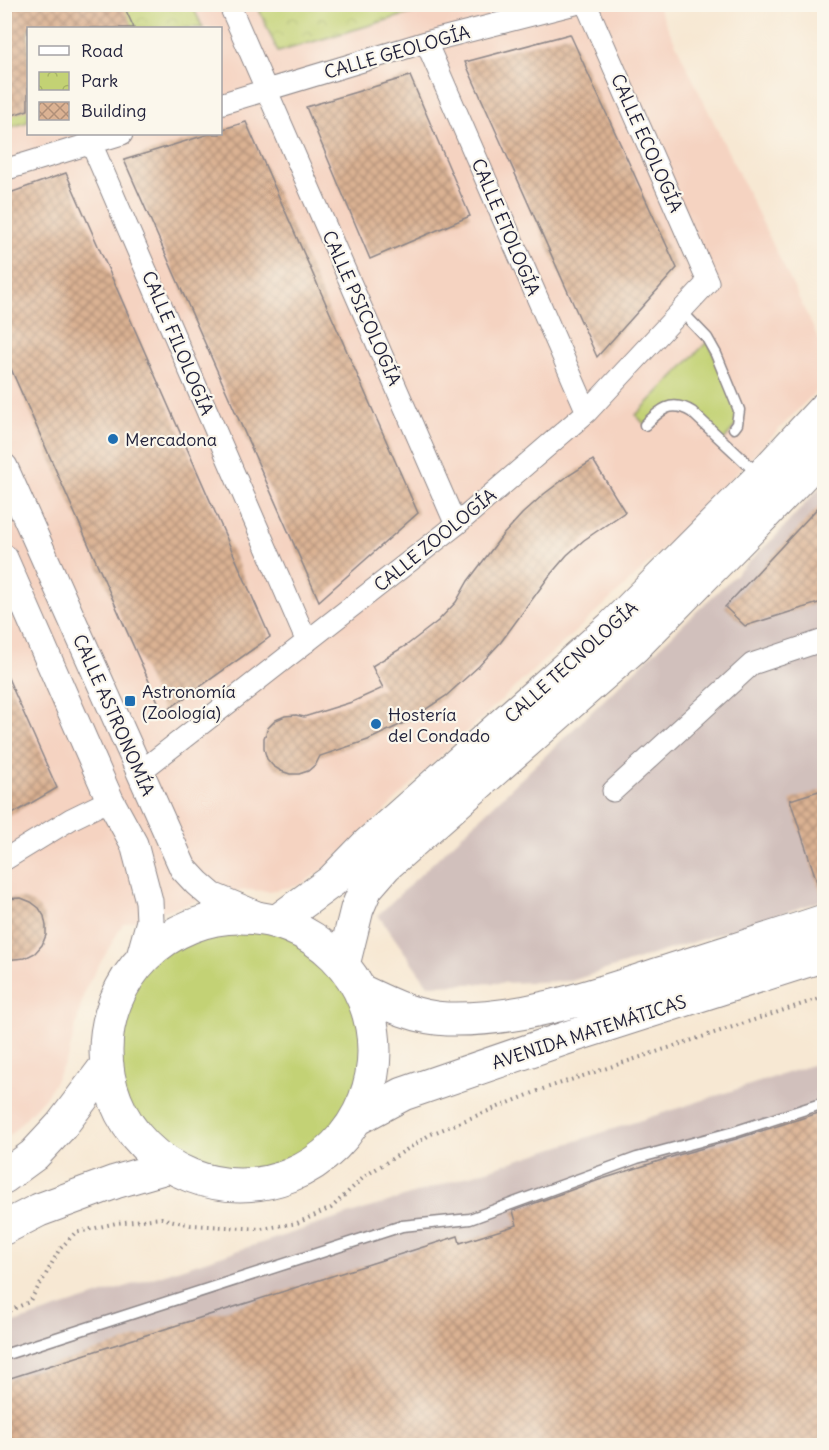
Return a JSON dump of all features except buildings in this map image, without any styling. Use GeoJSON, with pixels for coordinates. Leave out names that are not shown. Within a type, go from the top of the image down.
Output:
{"type":"FeatureCollection","features":[{"type":"Feature","properties":{"kind":"main road","name":"CALLE TECNOLOGÍA"},"geometry":{"type":"LineString","coordinates":[[273,921],[332,881],[368,844],[612,627],[762,477],[825,409]]}},
{"type":"Feature","properties":{"kind":"main road","name":"CALLE TECNOLOGÍA"},"geometry":{"type":"LineString","coordinates":[[343,965],[357,909],[366,888],[386,865],[635,646],[825,452]]}},
{"type":"Feature","properties":{"kind":"main road"},"geometry":{"type":"LineString","coordinates":[[237,917],[273,921],[295,929],[329,950],[343,965],[361,991],[370,1016],[374,1042],[374,1068],[368,1094],[358,1118],[327,1154],[308,1168],[286,1178],[262,1184],[239,1186],[215,1183],[170,1166],[139,1139],[127,1123],[110,1085],[106,1047],[112,1011],[127,978],[155,947],[175,933],[198,924],[221,918],[237,917]]}},
{"type":"Feature","properties":{"kind":"main road","name":"AVENIDA MATEMÁTICAS"},"geometry":{"type":"LineString","coordinates":[[361,991],[392,1006],[421,1015],[446,1019],[513,1015],[586,998],[825,921]]}},
{"type":"Feature","properties":{"kind":"main road","name":"AVENIDA MATEMÁTICAS"},"geometry":{"type":"LineString","coordinates":[[358,1118],[403,1094],[569,1037],[825,955]]}},
{"type":"Feature","properties":{"kind":"main road"},"geometry":{"type":"LineString","coordinates":[[4,1177],[34,1155],[55,1134],[107,1065]]}},
{"type":"Feature","properties":{"kind":"main road"},"geometry":{"type":"LineString","coordinates":[[4,1228],[39,1210],[116,1182],[170,1166]]}},
{"type":"Feature","properties":{"kind":"street","name":"CALLE PSICOLOGÍA"},"geometry":{"type":"LineString","coordinates":[[229,4],[456,525]]}},
{"type":"Feature","properties":{"kind":"street","name":"CALLE GEOLOGÍA"},"geometry":{"type":"LineString","coordinates":[[222,103],[426,42],[575,4]]}},
{"type":"Feature","properties":{"kind":"street","name":"CALLE ECOLOGÍA"},"geometry":{"type":"LineString","coordinates":[[586,4],[708,282]]}},
{"type":"Feature","properties":{"kind":"street","name":"CALLE ETOLOGÍA"},"geometry":{"type":"LineString","coordinates":[[426,42],[587,412]]}},
{"type":"Feature","properties":{"kind":"street"},"geometry":{"type":"LineString","coordinates":[[4,170],[119,135]]}},
{"type":"Feature","properties":{"kind":"street","name":"CALLE FILOLOGÍA"},"geometry":{"type":"LineString","coordinates":[[91,143],[307,642]]}},
{"type":"Feature","properties":{"kind":"street","name":"CALLE ZOOLOGÍA"},"geometry":{"type":"LineString","coordinates":[[140,772],[456,525],[587,412],[708,282]]}},
{"type":"Feature","properties":{"kind":"street","name":"CALLE ASTRONOMÍA"},"geometry":{"type":"LineString","coordinates":[[4,467],[183,868],[213,896],[273,921]]}},
{"type":"Feature","properties":{"kind":"street","name":"CALLE ASTRONOMÍA"},"geometry":{"type":"LineString","coordinates":[[4,558],[110,800],[134,844],[149,901],[150,921],[138,964]]}},
{"type":"Feature","properties":{"kind":"street"},"geometry":{"type":"LineString","coordinates":[[614,790],[752,664],[825,640]]}},
{"type":"Feature","properties":{"kind":"street"},"geometry":{"type":"LineString","coordinates":[[4,860],[70,819],[110,800]]}},
{"type":"Feature","properties":{"kind":"lane"},"geometry":{"type":"LineString","coordinates":[[681,311],[707,338],[716,354],[739,410],[737,424],[734,428]]}},
{"type":"Feature","properties":{"kind":"lane"},"geometry":{"type":"LineString","coordinates":[[645,425],[663,408],[684,407],[762,477]]}},
{"type":"Feature","properties":{"kind":"lane"},"geometry":{"type":"LineString","coordinates":[[4,1355],[402,1226],[470,1219],[637,1158],[734,1132],[825,1103]]}},
{"type":"Feature","properties":{"kind":"path"},"geometry":{"type":"LineString","coordinates":[[4,1313],[29,1302],[59,1250],[75,1233],[116,1223],[161,1218],[191,1225],[261,1229],[297,1223],[331,1208],[365,1176],[430,1134],[543,1089],[825,997]]}},
{"type":"Feature","properties":{"kind":"shaded area"},"geometry":{"type":"Polygon","coordinates":[[[5,5],[657,5],[824,350],[824,383],[642,570],[446,751],[326,868],[300,885],[269,891],[246,890],[213,896],[123,924],[85,989],[68,1057],[47,1095],[5,1139],[5,5]]]}},
{"type":"Feature","properties":{"kind":"shaded area"},"geometry":{"type":"Polygon","coordinates":[[[824,483],[824,900],[571,981],[428,985],[378,915],[775,537],[824,483]]]}},
{"type":"Feature","properties":{"kind":"shaded area"},"geometry":{"type":"Polygon","coordinates":[[[824,1061],[824,1445],[5,1445],[4,1326],[824,1061]]]}},
{"type":"Feature","properties":{"kind":"green space"},"geometry":{"type":"Polygon","coordinates":[[[5,5],[192,5],[203,27],[27,27],[27,122],[5,129],[5,5]]]}},
{"type":"Feature","properties":{"kind":"green space"},"geometry":{"type":"Polygon","coordinates":[[[257,5],[439,5],[278,52],[257,5]]]}},
{"type":"Feature","properties":{"kind":"green space"},"geometry":{"type":"Polygon","coordinates":[[[708,341],[739,410],[737,424],[723,441],[692,412],[675,406],[645,425],[636,415],[708,341]]]}},
{"type":"Feature","properties":{"kind":"green space"},"geometry":{"type":"Polygon","coordinates":[[[240,917],[266,920],[291,927],[325,947],[335,956],[344,966],[364,1000],[371,1025],[374,1051],[371,1077],[364,1102],[344,1136],[335,1146],[325,1155],[291,1175],[266,1182],[240,1185],[214,1182],[189,1175],[155,1155],[145,1146],[136,1136],[116,1102],[109,1077],[106,1051],[109,1025],[116,1000],[136,966],[145,956],[155,947],[189,927],[214,920],[240,917]]]}},
{"type":"Feature","properties":{"kind":"place","name":"Mercadona"},"geometry":{"type":"Point","coordinates":[113,439]}},
{"type":"Feature","properties":{"kind":"place","name":"Astronomía (Zoología)"},"geometry":{"type":"Point","coordinates":[130,701]}},
{"type":"Feature","properties":{"kind":"place","name":"Hostería del Condado"},"geometry":{"type":"Point","coordinates":[376,724]}}]}
